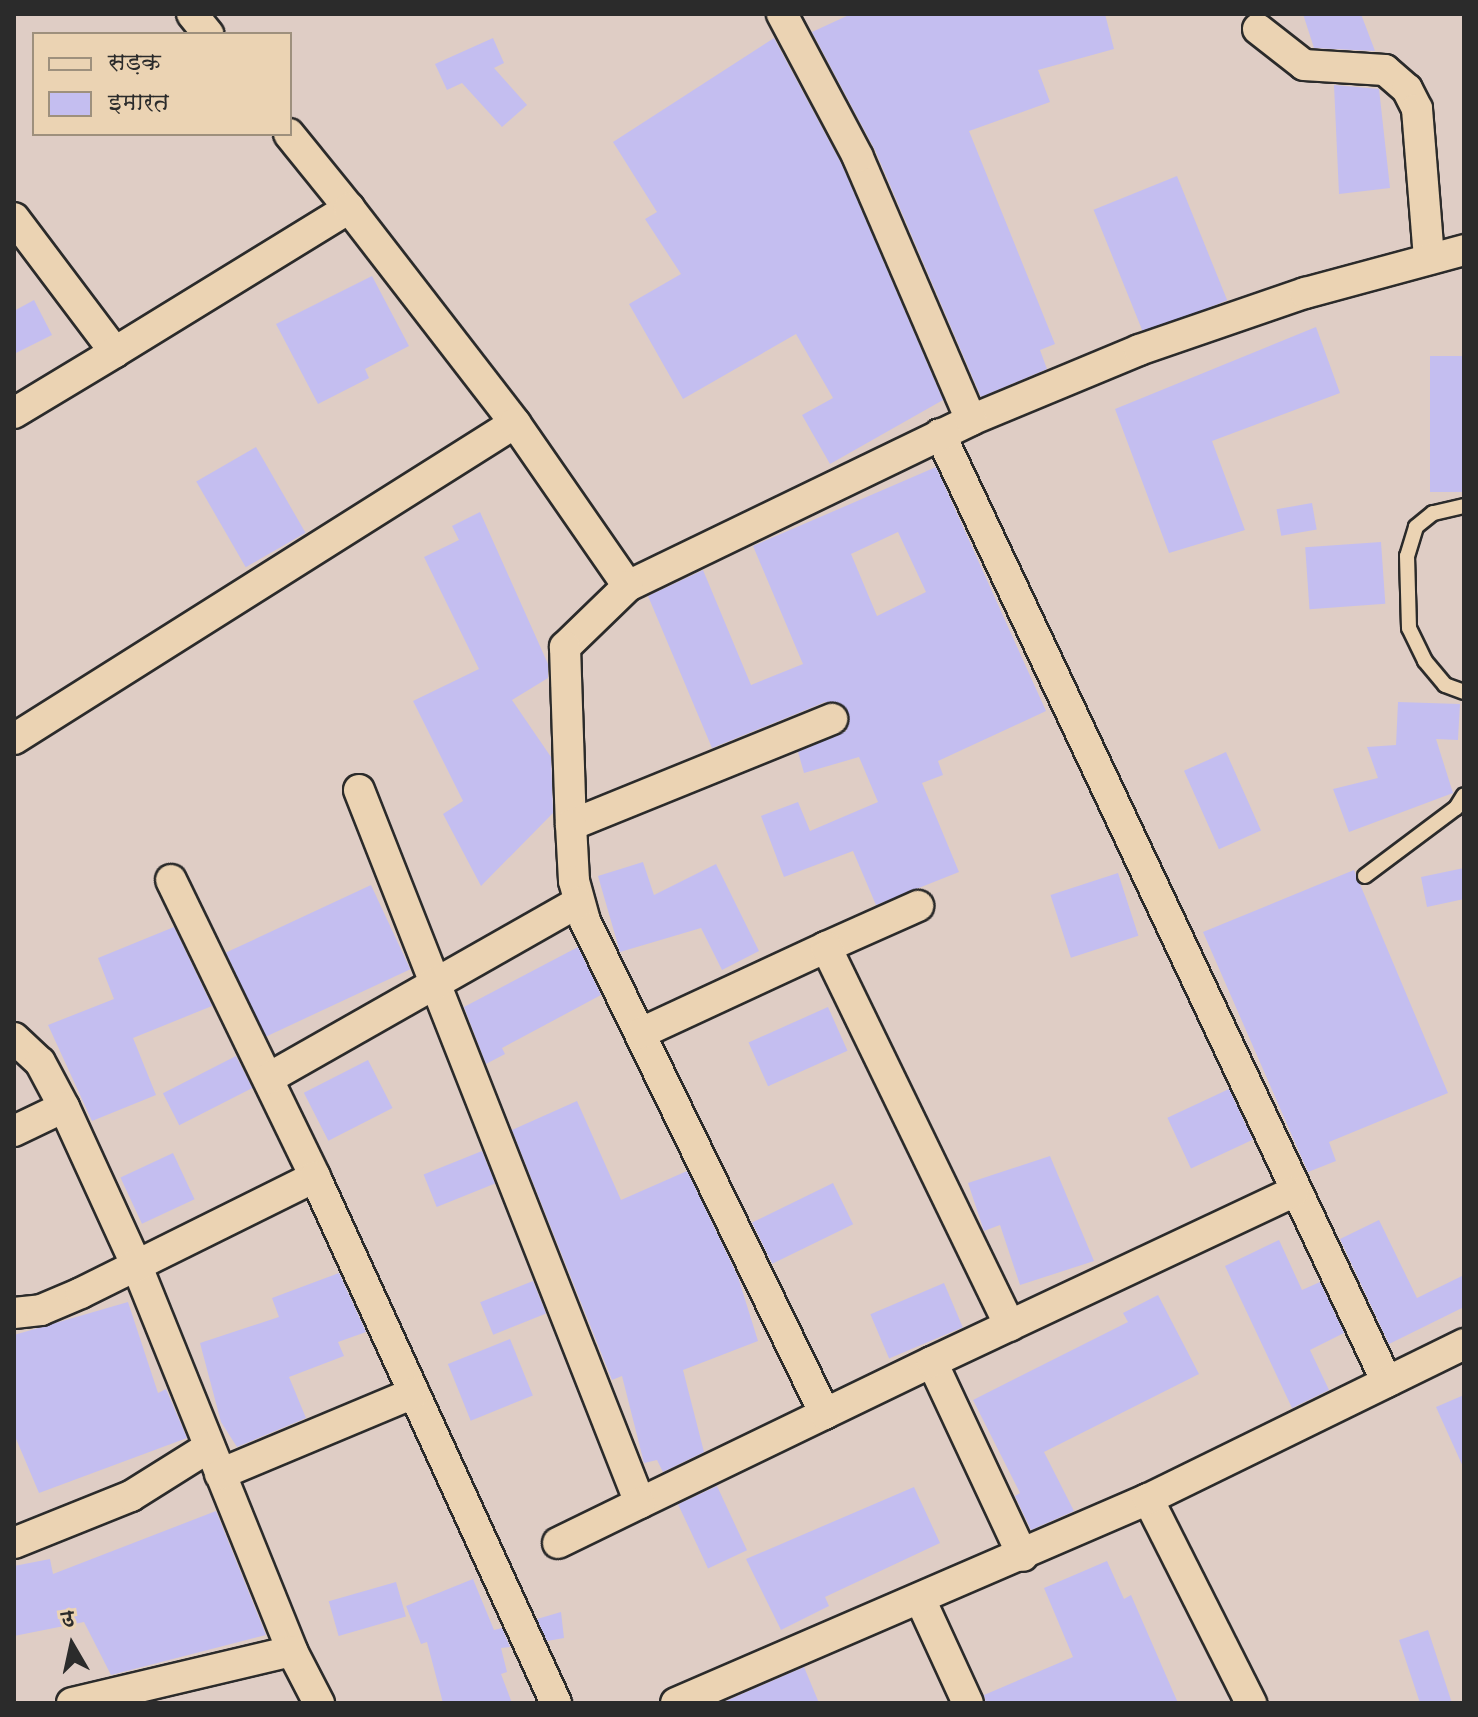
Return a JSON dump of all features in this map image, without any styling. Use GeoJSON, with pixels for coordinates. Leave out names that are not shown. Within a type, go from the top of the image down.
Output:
{"type":"FeatureCollection","features":[{"type":"Feature","properties":{"kind":"street"},"geometry":{"type":"LineString","coordinates":[[782,14],[858,157],[971,420]]}},
{"type":"Feature","properties":{"kind":"street"},"geometry":{"type":"LineString","coordinates":[[1258,29],[1304,65],[1385,70],[1407,89],[1417,109],[1429,259]]}},
{"type":"Feature","properties":{"kind":"street"},"geometry":{"type":"LineString","coordinates":[[291,136],[515,423],[628,586]]}},
{"type":"Feature","properties":{"kind":"street"},"geometry":{"type":"LineString","coordinates":[[14,413],[349,208]]}},
{"type":"Feature","properties":{"kind":"street"},"geometry":{"type":"LineString","coordinates":[[14,218],[115,352]]}},
{"type":"Feature","properties":{"kind":"street"},"geometry":{"type":"LineString","coordinates":[[825,1414],[579,902],[571,825],[565,647],[628,586],[971,420],[1139,350],[1305,293],[1464,250]]}},
{"type":"Feature","properties":{"kind":"street"},"geometry":{"type":"LineString","coordinates":[[14,739],[515,423]]}},
{"type":"Feature","properties":{"kind":"street"},"geometry":{"type":"LineString","coordinates":[[940,434],[1293,1192],[1387,1382]]}},
{"type":"Feature","properties":{"kind":"street"},"geometry":{"type":"LineString","coordinates":[[571,825],[832,719]]}},
{"type":"Feature","properties":{"kind":"street"},"geometry":{"type":"LineString","coordinates":[[359,790],[640,1503]]}},
{"type":"Feature","properties":{"kind":"street"},"geometry":{"type":"LineString","coordinates":[[171,880],[269,1078],[556,1703]]}},
{"type":"Feature","properties":{"kind":"street"},"geometry":{"type":"LineString","coordinates":[[269,1078],[437,987],[579,902]]}},
{"type":"Feature","properties":{"kind":"street"},"geometry":{"type":"LineString","coordinates":[[641,1033],[918,906]]}},
{"type":"Feature","properties":{"kind":"street"},"geometry":{"type":"LineString","coordinates":[[826,947],[1010,1326]]}},
{"type":"Feature","properties":{"kind":"street"},"geometry":{"type":"LineString","coordinates":[[14,1038],[40,1062],[64,1107],[136,1264],[292,1651],[319,1703]]}},
{"type":"Feature","properties":{"kind":"street"},"geometry":{"type":"LineString","coordinates":[[14,1131],[64,1107]]}},
{"type":"Feature","properties":{"kind":"street"},"geometry":{"type":"LineString","coordinates":[[14,1313],[41,1310],[315,1177]]}},
{"type":"Feature","properties":{"kind":"street"},"geometry":{"type":"LineString","coordinates":[[558,1543],[1293,1192]]}},
{"type":"Feature","properties":{"kind":"street"},"geometry":{"type":"LineString","coordinates":[[676,1703],[720,1695],[1148,1499],[1464,1344]]}},
{"type":"Feature","properties":{"kind":"street"},"geometry":{"type":"LineString","coordinates":[[932,1362],[1023,1556]]}},
{"type":"Feature","properties":{"kind":"street"},"geometry":{"type":"LineString","coordinates":[[14,1543],[215,1460],[414,1393]]}},
{"type":"Feature","properties":{"kind":"street"},"geometry":{"type":"LineString","coordinates":[[1148,1499],[1251,1703]]}},
{"type":"Feature","properties":{"kind":"street"},"geometry":{"type":"LineString","coordinates":[[921,1601],[968,1703]]}},
{"type":"Feature","properties":{"kind":"street"},"geometry":{"type":"LineString","coordinates":[[72,1703],[292,1651]]}},
{"type":"Feature","properties":{"kind":"lane"},"geometry":{"type":"LineString","coordinates":[[1464,506],[1433,513],[1416,527],[1407,556],[1409,628],[1425,661],[1445,685],[1464,692]]}},
{"type":"Feature","properties":{"kind":"lane"},"geometry":{"type":"LineString","coordinates":[[1365,876],[1456,808],[1464,795]]}},
{"type":"Feature","properties":{"kind":"building"},"geometry":{"type":"Polygon","coordinates":[[[851,14],[1105,14],[1114,49],[1038,70],[1050,102],[969,131],[1055,344],[1040,350],[1047,369],[981,397],[875,150],[812,32],[851,14]]]}},
{"type":"Feature","properties":{"kind":"building"},"geometry":{"type":"Polygon","coordinates":[[[1303,14],[1361,14],[1375,51],[1314,48],[1303,14]]]}},
{"type":"Feature","properties":{"kind":"building"},"geometry":{"type":"Polygon","coordinates":[[[493,38],[504,63],[494,68],[527,105],[502,127],[462,83],[447,90],[435,64],[493,38]]]}},
{"type":"Feature","properties":{"kind":"building"},"geometry":{"type":"Polygon","coordinates":[[[774,38],[842,165],[943,400],[830,464],[802,415],[833,398],[796,334],[683,399],[629,304],[681,274],[645,219],[657,212],[613,142],[774,38]]]}},
{"type":"Feature","properties":{"kind":"building"},"geometry":{"type":"Polygon","coordinates":[[[1334,85],[1379,89],[1390,188],[1339,194],[1334,85]]]}},
{"type":"Feature","properties":{"kind":"building"},"geometry":{"type":"Polygon","coordinates":[[[1177,176],[1227,300],[1144,334],[1094,210],[1177,176]]]}},
{"type":"Feature","properties":{"kind":"building"},"geometry":{"type":"Polygon","coordinates":[[[372,276],[409,346],[365,369],[369,378],[318,404],[276,324],[372,276]]]}},
{"type":"Feature","properties":{"kind":"building"},"geometry":{"type":"Polygon","coordinates":[[[34,300],[52,335],[14,354],[14,311],[34,300]]]}},
{"type":"Feature","properties":{"kind":"building"},"geometry":{"type":"Polygon","coordinates":[[[1316,327],[1340,393],[1212,441],[1245,530],[1169,553],[1115,409],[1316,327]]]}},
{"type":"Feature","properties":{"kind":"building"},"geometry":{"type":"Polygon","coordinates":[[[1430,356],[1464,356],[1464,492],[1430,492],[1430,356]]]}},
{"type":"Feature","properties":{"kind":"building"},"geometry":{"type":"Polygon","coordinates":[[[256,447],[306,533],[246,567],[196,482],[256,447]]]}},
{"type":"Feature","properties":{"kind":"building"},"geometry":{"type":"Polygon","coordinates":[[[936,467],[1046,711],[938,761],[943,775],[922,783],[959,872],[876,905],[853,851],[784,877],[761,816],[798,802],[810,831],[878,802],[859,757],[804,773],[798,752],[846,731],[848,712],[825,702],[712,748],[648,596],[703,570],[751,685],[803,664],[753,546],[936,467]],[[898,532],[851,554],[877,616],[926,592],[898,532]]]}},
{"type":"Feature","properties":{"kind":"building"},"geometry":{"type":"Polygon","coordinates":[[[1312,503],[1317,530],[1281,536],[1277,509],[1312,503]]]}},
{"type":"Feature","properties":{"kind":"building"},"geometry":{"type":"Polygon","coordinates":[[[480,512],[548,664],[548,678],[512,700],[551,757],[553,813],[481,886],[443,814],[463,801],[413,701],[479,669],[424,557],[459,540],[452,526],[480,512]]]}},
{"type":"Feature","properties":{"kind":"building"},"geometry":{"type":"Polygon","coordinates":[[[1381,542],[1385,604],[1310,609],[1305,547],[1381,542]]]}},
{"type":"Feature","properties":{"kind":"building"},"geometry":{"type":"Polygon","coordinates":[[[1398,702],[1460,704],[1458,740],[1436,739],[1453,793],[1349,832],[1333,789],[1378,778],[1367,747],[1396,745],[1398,702]]]}},
{"type":"Feature","properties":{"kind":"building"},"geometry":{"type":"Polygon","coordinates":[[[1226,752],[1261,831],[1219,849],[1184,771],[1226,752]]]}},
{"type":"Feature","properties":{"kind":"building"},"geometry":{"type":"Polygon","coordinates":[[[643,862],[654,895],[716,864],[759,951],[722,970],[701,928],[620,952],[598,876],[643,862]]]}},
{"type":"Feature","properties":{"kind":"building"},"geometry":{"type":"Polygon","coordinates":[[[1464,868],[1464,899],[1427,907],[1421,877],[1464,868]]]}},
{"type":"Feature","properties":{"kind":"building"},"geometry":{"type":"Polygon","coordinates":[[[1354,870],[1448,1093],[1329,1142],[1336,1161],[1308,1172],[1203,932],[1354,870]]]}},
{"type":"Feature","properties":{"kind":"building"},"geometry":{"type":"Polygon","coordinates":[[[1118,873],[1138,936],[1071,958],[1050,895],[1118,873]]]}},
{"type":"Feature","properties":{"kind":"building"},"geometry":{"type":"Polygon","coordinates":[[[371,885],[410,969],[265,1037],[226,953],[371,885]]]}},
{"type":"Feature","properties":{"kind":"building"},"geometry":{"type":"Polygon","coordinates":[[[174,927],[212,1006],[133,1038],[156,1095],[92,1121],[48,1025],[114,999],[98,958],[174,927]]]}},
{"type":"Feature","properties":{"kind":"building"},"geometry":{"type":"Polygon","coordinates":[[[578,947],[601,995],[502,1048],[505,1054],[486,1064],[464,1007],[578,947]]]}},
{"type":"Feature","properties":{"kind":"building"},"geometry":{"type":"Polygon","coordinates":[[[828,1007],[848,1051],[768,1086],[749,1042],[828,1007]]]}},
{"type":"Feature","properties":{"kind":"building"},"geometry":{"type":"Polygon","coordinates":[[[236,1056],[252,1088],[179,1125],[163,1093],[236,1056]]]}},
{"type":"Feature","properties":{"kind":"building"},"geometry":{"type":"Polygon","coordinates":[[[368,1060],[393,1108],[328,1141],[304,1093],[368,1060]]]}},
{"type":"Feature","properties":{"kind":"building"},"geometry":{"type":"Polygon","coordinates":[[[1229,1089],[1253,1140],[1191,1168],[1167,1118],[1229,1089]]]}},
{"type":"Feature","properties":{"kind":"building"},"geometry":{"type":"Polygon","coordinates":[[[577,1101],[621,1200],[687,1171],[738,1277],[758,1341],[683,1370],[704,1452],[663,1472],[657,1460],[644,1463],[622,1376],[612,1380],[512,1130],[577,1101]]]}},
{"type":"Feature","properties":{"kind":"building"},"geometry":{"type":"Polygon","coordinates":[[[482,1151],[495,1183],[437,1207],[424,1175],[482,1151]]]}},
{"type":"Feature","properties":{"kind":"building"},"geometry":{"type":"Polygon","coordinates":[[[173,1153],[195,1199],[142,1224],[120,1178],[173,1153]]]}},
{"type":"Feature","properties":{"kind":"building"},"geometry":{"type":"Polygon","coordinates":[[[1050,1156],[1094,1261],[1020,1285],[1000,1225],[984,1231],[968,1183],[1050,1156]]]}},
{"type":"Feature","properties":{"kind":"building"},"geometry":{"type":"Polygon","coordinates":[[[833,1183],[853,1224],[772,1264],[752,1222],[833,1183]]]}},
{"type":"Feature","properties":{"kind":"building"},"geometry":{"type":"Polygon","coordinates":[[[1379,1220],[1417,1298],[1464,1275],[1464,1307],[1389,1344],[1340,1239],[1379,1220]]]}},
{"type":"Feature","properties":{"kind":"building"},"geometry":{"type":"Polygon","coordinates":[[[1279,1240],[1302,1290],[1320,1282],[1344,1333],[1310,1350],[1329,1390],[1292,1408],[1225,1266],[1279,1240]]]}},
{"type":"Feature","properties":{"kind":"building"},"geometry":{"type":"Polygon","coordinates":[[[339,1273],[366,1332],[338,1342],[344,1356],[289,1377],[306,1418],[237,1447],[221,1422],[200,1343],[279,1317],[272,1298],[339,1273]]]}},
{"type":"Feature","properties":{"kind":"building"},"geometry":{"type":"Polygon","coordinates":[[[533,1281],[546,1313],[493,1335],[480,1302],[533,1281]]]}},
{"type":"Feature","properties":{"kind":"building"},"geometry":{"type":"Polygon","coordinates":[[[944,1283],[963,1327],[889,1358],[870,1314],[944,1283]]]}},
{"type":"Feature","properties":{"kind":"building"},"geometry":{"type":"Polygon","coordinates":[[[1158,1295],[1199,1374],[1044,1452],[1074,1511],[1031,1530],[1015,1496],[1020,1493],[973,1400],[1128,1322],[1123,1313],[1158,1295]]]}},
{"type":"Feature","properties":{"kind":"building"},"geometry":{"type":"Polygon","coordinates":[[[128,1302],[158,1393],[166,1389],[187,1438],[39,1493],[14,1434],[14,1335],[128,1302]]]}},
{"type":"Feature","properties":{"kind":"building"},"geometry":{"type":"Polygon","coordinates":[[[510,1339],[533,1396],[471,1421],[448,1364],[510,1339]]]}},
{"type":"Feature","properties":{"kind":"building"},"geometry":{"type":"Polygon","coordinates":[[[1464,1395],[1464,1469],[1436,1407],[1464,1395]]]}},
{"type":"Feature","properties":{"kind":"building"},"geometry":{"type":"Polygon","coordinates":[[[717,1486],[747,1550],[708,1569],[678,1504],[717,1486]]]}},
{"type":"Feature","properties":{"kind":"building"},"geometry":{"type":"Polygon","coordinates":[[[914,1487],[940,1543],[825,1597],[829,1606],[781,1630],[746,1559],[914,1487]]]}},
{"type":"Feature","properties":{"kind":"building"},"geometry":{"type":"Polygon","coordinates":[[[216,1511],[266,1635],[111,1675],[84,1622],[14,1636],[14,1566],[50,1559],[53,1574],[216,1511]]]}},
{"type":"Feature","properties":{"kind":"building"},"geometry":{"type":"Polygon","coordinates":[[[1107,1561],[1124,1599],[1131,1595],[1178,1703],[986,1703],[984,1695],[1073,1657],[1044,1588],[1107,1561]]]}},
{"type":"Feature","properties":{"kind":"building"},"geometry":{"type":"Polygon","coordinates":[[[473,1579],[494,1630],[502,1628],[510,1647],[501,1648],[507,1672],[501,1674],[512,1703],[443,1703],[427,1642],[421,1644],[406,1606],[473,1579]]]}},
{"type":"Feature","properties":{"kind":"building"},"geometry":{"type":"Polygon","coordinates":[[[396,1582],[406,1617],[339,1636],[329,1601],[396,1582]]]}},
{"type":"Feature","properties":{"kind":"building"},"geometry":{"type":"Polygon","coordinates":[[[561,1612],[564,1638],[547,1641],[537,1619],[561,1612]]]}},
{"type":"Feature","properties":{"kind":"building"},"geometry":{"type":"Polygon","coordinates":[[[1428,1630],[1452,1703],[1420,1703],[1399,1640],[1428,1630]]]}},
{"type":"Feature","properties":{"kind":"building"},"geometry":{"type":"Polygon","coordinates":[[[804,1667],[819,1703],[721,1703],[804,1667]]]}}]}
